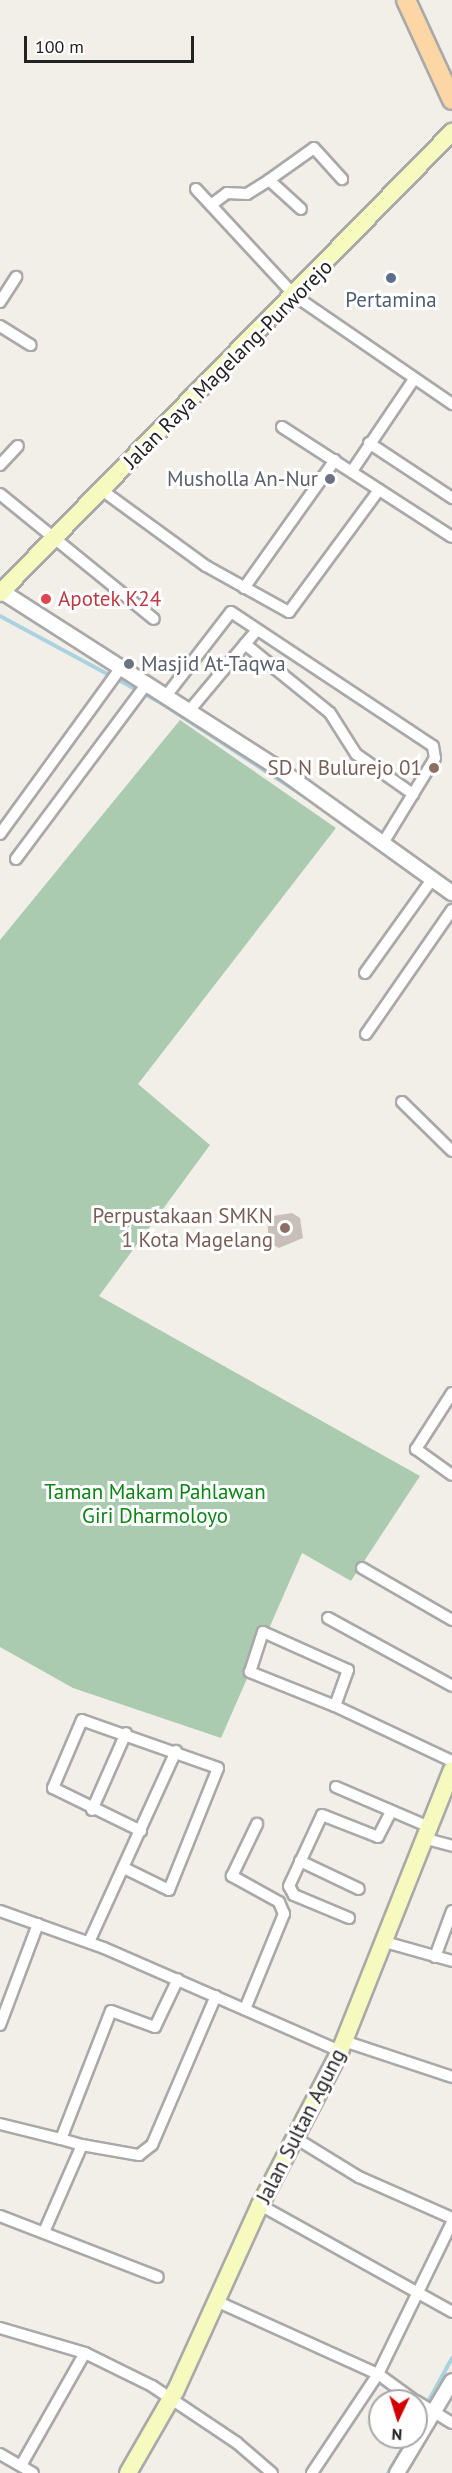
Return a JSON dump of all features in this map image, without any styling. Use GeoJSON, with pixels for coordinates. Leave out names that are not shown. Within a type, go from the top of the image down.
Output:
{"type":"FeatureCollection","features":[{"type":"Feature","properties":{"kind":"main road"},"geometry":{"type":"LineString","coordinates":[[406,0],[452,100]]}},
{"type":"Feature","properties":{"kind":"main road","name":"Jalan Raya Magelang-Purworejo"},"geometry":{"type":"LineString","coordinates":[[0,592],[54,541],[295,296],[452,132]]}},
{"type":"Feature","properties":{"kind":"main road","name":"Jalan Sultan Agung"},"geometry":{"type":"LineString","coordinates":[[128,2473],[171,2397],[260,2205],[297,2139],[342,2046],[385,1942],[425,1832],[448,1790],[452,1770]]}},
{"type":"Feature","properties":{"kind":"street"},"geometry":{"type":"LineString","coordinates":[[211,205],[227,193],[247,194],[312,148],[342,179]]}},
{"type":"Feature","properties":{"kind":"street"},"geometry":{"type":"LineString","coordinates":[[269,180],[300,209]]}},
{"type":"Feature","properties":{"kind":"street"},"geometry":{"type":"LineString","coordinates":[[196,189],[295,296],[452,404]]}},
{"type":"Feature","properties":{"kind":"street"},"geometry":{"type":"LineString","coordinates":[[0,302],[16,277]]}},
{"type":"Feature","properties":{"kind":"street"},"geometry":{"type":"LineString","coordinates":[[0,326],[30,345]]}},
{"type":"Feature","properties":{"kind":"street"},"geometry":{"type":"LineString","coordinates":[[352,471],[414,379]]}},
{"type":"Feature","properties":{"kind":"street"},"geometry":{"type":"LineString","coordinates":[[282,427],[452,537]]}},
{"type":"Feature","properties":{"kind":"street"},"geometry":{"type":"LineString","coordinates":[[369,443],[452,498]]}},
{"type":"Feature","properties":{"kind":"street"},"geometry":{"type":"LineString","coordinates":[[0,465],[18,446]]}},
{"type":"Feature","properties":{"kind":"street"},"geometry":{"type":"LineString","coordinates":[[244,588],[335,460]]}},
{"type":"Feature","properties":{"kind":"street"},"geometry":{"type":"LineString","coordinates":[[103,491],[244,588],[286,612],[295,610],[379,490]]}},
{"type":"Feature","properties":{"kind":"street"},"geometry":{"type":"LineString","coordinates":[[0,494],[54,541],[154,619]]}},
{"type":"Feature","properties":{"kind":"street"},"geometry":{"type":"LineString","coordinates":[[0,592],[116,674],[143,688],[166,696],[189,711],[383,843],[452,893]]}},
{"type":"Feature","properties":{"kind":"street"},"geometry":{"type":"LineString","coordinates":[[166,696],[230,612],[436,750],[413,794],[383,843]]}},
{"type":"Feature","properties":{"kind":"street"},"geometry":{"type":"LineString","coordinates":[[189,711],[257,630]]}},
{"type":"Feature","properties":{"kind":"street"},"geometry":{"type":"LineString","coordinates":[[245,644],[330,713],[356,754],[413,794]]}},
{"type":"Feature","properties":{"kind":"street"},"geometry":{"type":"LineString","coordinates":[[0,834],[116,674]]}},
{"type":"Feature","properties":{"kind":"street"},"geometry":{"type":"LineString","coordinates":[[16,859],[143,688]]}},
{"type":"Feature","properties":{"kind":"street"},"geometry":{"type":"LineString","coordinates":[[365,973],[432,880]]}},
{"type":"Feature","properties":{"kind":"street"},"geometry":{"type":"LineString","coordinates":[[366,1034],[451,912]]}},
{"type":"Feature","properties":{"kind":"street"},"geometry":{"type":"LineString","coordinates":[[402,1102],[452,1151]]}},
{"type":"Feature","properties":{"kind":"street"},"geometry":{"type":"LineString","coordinates":[[451,1395],[416,1449],[452,1475]]}},
{"type":"Feature","properties":{"kind":"street"},"geometry":{"type":"LineString","coordinates":[[362,1568],[452,1620]]}},
{"type":"Feature","properties":{"kind":"street"},"geometry":{"type":"LineString","coordinates":[[328,1618],[452,1686]]}},
{"type":"Feature","properties":{"kind":"street"},"geometry":{"type":"LineString","coordinates":[[335,1706],[348,1670],[263,1632],[250,1672],[335,1706],[452,1761]]}},
{"type":"Feature","properties":{"kind":"street"},"geometry":{"type":"LineString","coordinates":[[124,1869],[169,1890],[219,1773],[217,1766],[126,1733],[82,1720],[53,1782],[57,1794],[141,1831]]}},
{"type":"Feature","properties":{"kind":"street"},"geometry":{"type":"LineString","coordinates":[[92,1809],[126,1733]]}},
{"type":"Feature","properties":{"kind":"street"},"geometry":{"type":"LineString","coordinates":[[89,1942],[176,1751]]}},
{"type":"Feature","properties":{"kind":"street"},"geometry":{"type":"LineString","coordinates":[[336,1787],[391,1811],[452,1846]]}},
{"type":"Feature","properties":{"kind":"street"},"geometry":{"type":"LineString","coordinates":[[349,1918],[290,1891],[300,1862],[322,1815],[378,1837],[391,1811]]}},
{"type":"Feature","properties":{"kind":"street"},"geometry":{"type":"LineString","coordinates":[[245,2009],[284,1914],[279,1902],[232,1876],[257,1824]]}},
{"type":"Feature","properties":{"kind":"street"},"geometry":{"type":"LineString","coordinates":[[300,1862],[359,1889]]}},
{"type":"Feature","properties":{"kind":"street"},"geometry":{"type":"LineString","coordinates":[[0,1911],[89,1942],[245,2009],[342,2046],[452,2077]]}},
{"type":"Feature","properties":{"kind":"street"},"geometry":{"type":"LineString","coordinates":[[435,1957],[452,1911]]}},
{"type":"Feature","properties":{"kind":"street"},"geometry":{"type":"LineString","coordinates":[[0,2025],[38,1924]]}},
{"type":"Feature","properties":{"kind":"street"},"geometry":{"type":"LineString","coordinates":[[385,1942],[452,1961]]}},
{"type":"Feature","properties":{"kind":"street"},"geometry":{"type":"LineString","coordinates":[[61,2139],[111,2011],[155,2027],[178,1979]]}},
{"type":"Feature","properties":{"kind":"street"},"geometry":{"type":"LineString","coordinates":[[0,2124],[82,2145],[139,2156],[152,2145],[216,1996]]}},
{"type":"Feature","properties":{"kind":"street"},"geometry":{"type":"LineString","coordinates":[[297,2139],[359,2177],[452,2220],[419,2294],[378,2374],[312,2473]]}},
{"type":"Feature","properties":{"kind":"street"},"geometry":{"type":"LineString","coordinates":[[44,2232],[82,2145]]}},
{"type":"Feature","properties":{"kind":"street"},"geometry":{"type":"LineString","coordinates":[[260,2205],[452,2312]]}},
{"type":"Feature","properties":{"kind":"street"},"geometry":{"type":"LineString","coordinates":[[0,2216],[158,2277]]}},
{"type":"Feature","properties":{"kind":"street"},"geometry":{"type":"LineString","coordinates":[[216,2301],[378,2374],[399,2389]]}},
{"type":"Feature","properties":{"kind":"street"},"geometry":{"type":"LineString","coordinates":[[0,2328],[86,2353],[171,2397],[272,2473]]}},
{"type":"Feature","properties":{"kind":"street"},"geometry":{"type":"LineString","coordinates":[[23,2462],[86,2353]]}},
{"type":"Feature","properties":{"kind":"street"},"geometry":{"type":"LineString","coordinates":[[428,2402],[452,2381]]}},
{"type":"Feature","properties":{"kind":"street"},"geometry":{"type":"LineString","coordinates":[[428,2409],[452,2423]]}},
{"type":"Feature","properties":{"kind":"street"},"geometry":{"type":"LineString","coordinates":[[397,2473],[406,2449]]}},
{"type":"Feature","properties":{"kind":"street"},"geometry":{"type":"LineString","coordinates":[[0,2454],[33,2473]]}},
{"type":"Feature","properties":{"kind":"green space","name":"Taman Makam Pahlawan Giri Dharmoloyo"},"geometry":{"type":"Polygon","coordinates":[[[180,720],[336,828],[138,1084],[210,1145],[99,1296],[420,1476],[351,1581],[302,1553],[221,1738],[73,1688],[0,1647],[0,940],[180,720]]]}},
{"type":"Feature","properties":{"kind":"building","name":"Perpustakaan SMKN 1 Kota Magelang"},"geometry":{"type":"Polygon","coordinates":[[[292,1213],[300,1218],[303,1238],[279,1248],[269,1243],[267,1217],[292,1213]]]}},
{"type":"Feature","properties":{"kind":"waterway"},"geometry":{"type":"LineString","coordinates":[[0,616],[161,703],[328,812]]}},
{"type":"Feature","properties":{"kind":"waterway"},"geometry":{"type":"LineString","coordinates":[[428,2402],[452,2358]]}},
{"type":"Feature","properties":{"kind":"waterway"},"geometry":{"type":"LineString","coordinates":[[388,2473],[402,2449]]}},
{"type":"Feature","properties":{"kind":"place","name":"Pertamina"},"geometry":{"type":"Point","coordinates":[391,278]}},
{"type":"Feature","properties":{"kind":"place","name":"Musholla An-Nur"},"geometry":{"type":"Point","coordinates":[330,479]}},
{"type":"Feature","properties":{"kind":"place","name":"Apotek K24"},"geometry":{"type":"Point","coordinates":[46,599]}},
{"type":"Feature","properties":{"kind":"place","name":"Masjid At-Taqwa"},"geometry":{"type":"Point","coordinates":[129,664]}},
{"type":"Feature","properties":{"kind":"place","name":"SD N Bulurejo 01"},"geometry":{"type":"Point","coordinates":[434,768]}},
{"type":"Feature","properties":{"kind":"place","name":"Perpustakaan SMKN 1 Kota Magelang"},"geometry":{"type":"Point","coordinates":[285,1228]}}]}
